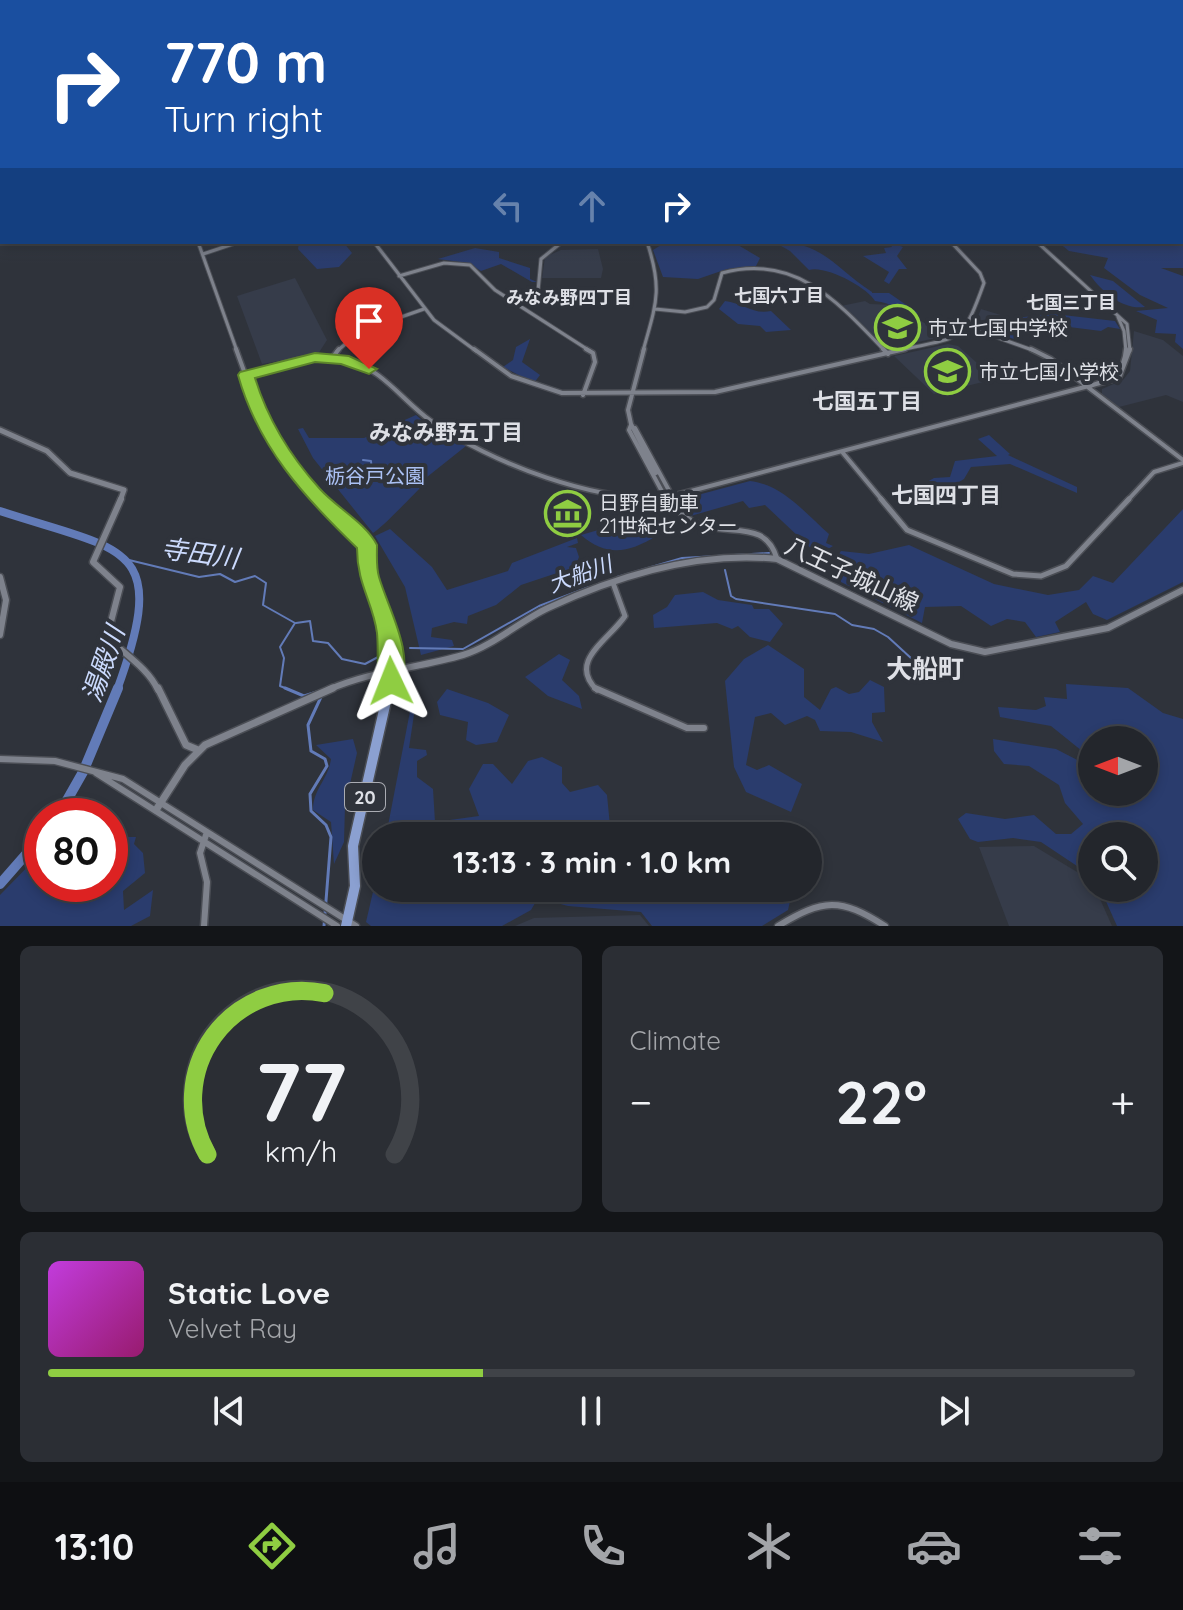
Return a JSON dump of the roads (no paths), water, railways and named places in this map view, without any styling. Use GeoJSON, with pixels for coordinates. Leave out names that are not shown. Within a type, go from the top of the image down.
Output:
{"type":"FeatureCollection","features":[{"type":"Feature","properties":{"kind":"highway","name":"20"},"geometry":{"type":"LineString","coordinates":[[347,925],[355,880],[354,841],[384,721],[392,668]]}},
{"type":"Feature","properties":{"kind":"main road"},"geometry":{"type":"LineString","coordinates":[[0,430],[24,437],[47,451],[70,473],[124,490],[94,565],[120,587],[107,637],[132,662],[151,674],[186,745],[198,750],[159,806]]}},
{"type":"Feature","properties":{"kind":"main road","name":"八王子城山線"},"geometry":{"type":"LineString","coordinates":[[198,750],[362,676],[466,654],[543,610],[676,563],[755,555],[777,559],[951,644],[985,652],[1108,628],[1183,590]]}},
{"type":"Feature","properties":{"kind":"main road"},"geometry":{"type":"LineString","coordinates":[[0,577],[6,605],[0,635]]}},
{"type":"Feature","properties":{"kind":"street"},"geometry":{"type":"LineString","coordinates":[[199,244],[255,405],[272,439],[313,494],[367,545],[368,575],[385,619],[392,668]]}},
{"type":"Feature","properties":{"kind":"street"},"geometry":{"type":"LineString","coordinates":[[203,254],[230,244]]}},
{"type":"Feature","properties":{"kind":"street"},"geometry":{"type":"LineString","coordinates":[[377,244],[424,309],[511,376],[546,390],[583,395],[631,395],[722,391],[950,340],[968,327],[983,291],[983,280],[953,244]]}},
{"type":"Feature","properties":{"kind":"street"},"geometry":{"type":"LineString","coordinates":[[518,304],[538,291],[541,259],[560,244]]}},
{"type":"Feature","properties":{"kind":"street"},"geometry":{"type":"LineString","coordinates":[[648,244],[659,283],[655,309],[631,395],[629,430],[665,497]]}},
{"type":"Feature","properties":{"kind":"street"},"geometry":{"type":"LineString","coordinates":[[246,375],[295,360],[332,358],[367,367],[428,419],[473,444],[598,493],[636,499],[672,496],[1114,381],[1125,371],[1130,331],[1117,312],[1038,244]]}},
{"type":"Feature","properties":{"kind":"street"},"geometry":{"type":"LineString","coordinates":[[399,276],[444,263],[467,264],[518,304],[593,353],[595,362],[583,395]]}},
{"type":"Feature","properties":{"kind":"street"},"geometry":{"type":"LineString","coordinates":[[655,309],[679,312],[704,308],[714,301],[722,273],[762,268],[795,276],[819,288],[888,354]]}},
{"type":"Feature","properties":{"kind":"street"},"geometry":{"type":"LineString","coordinates":[[332,358],[343,341],[355,332],[424,309]]}},
{"type":"Feature","properties":{"kind":"street"},"geometry":{"type":"LineString","coordinates":[[968,327],[1034,349],[1183,462]]}},
{"type":"Feature","properties":{"kind":"street"},"geometry":{"type":"LineString","coordinates":[[631,424],[656,473]]}},
{"type":"Feature","properties":{"kind":"street"},"geometry":{"type":"LineString","coordinates":[[631,424],[672,496]]}},
{"type":"Feature","properties":{"kind":"street"},"geometry":{"type":"LineString","coordinates":[[842,452],[905,529],[992,567],[1027,576],[1047,575],[1062,569],[1154,472],[1183,462]]}},
{"type":"Feature","properties":{"kind":"street"},"geometry":{"type":"LineString","coordinates":[[675,507],[685,523],[695,529],[759,533],[772,543],[777,559]]}},
{"type":"Feature","properties":{"kind":"street"},"geometry":{"type":"LineString","coordinates":[[613,583],[625,616],[621,625],[592,649],[586,668],[588,683],[598,691],[682,726],[704,728]]}},
{"type":"Feature","properties":{"kind":"street"},"geometry":{"type":"LineString","coordinates":[[0,759],[50,760],[91,769],[159,806],[319,915],[347,925]]}},
{"type":"Feature","properties":{"kind":"street"},"geometry":{"type":"LineString","coordinates":[[205,836],[320,902],[347,925]]}},
{"type":"Feature","properties":{"kind":"street"},"geometry":{"type":"LineString","coordinates":[[204,926],[207,891],[200,855],[205,836]]}},
{"type":"Feature","properties":{"kind":"street"},"geometry":{"type":"LineString","coordinates":[[778,926],[807,908],[829,901],[859,909],[885,926]]}},
{"type":"Feature","properties":{"kind":"waterway"},"geometry":{"type":"LineString","coordinates":[[363,460],[371,461],[372,472],[393,475]]}},
{"type":"Feature","properties":{"kind":"waterway","name":"寺田川"},"geometry":{"type":"LineString","coordinates":[[0,511],[79,535],[126,560],[137,579],[139,605],[133,641],[117,690]]}},
{"type":"Feature","properties":{"kind":"waterway","name":"大船川"},"geometry":{"type":"LineString","coordinates":[[617,577],[682,558],[769,553]]}},
{"type":"Feature","properties":{"kind":"waterway","name":"寺田川"},"geometry":{"type":"LineString","coordinates":[[129,560],[199,577],[220,574],[235,582],[255,576],[266,583],[263,605],[295,623],[280,647],[284,658],[280,686],[285,688]]}},
{"type":"Feature","properties":{"kind":"waterway"},"geometry":{"type":"LineString","coordinates":[[725,570],[731,596],[736,599],[835,614],[852,625],[874,629],[888,637],[912,659],[938,671],[957,674]]}},
{"type":"Feature","properties":{"kind":"waterway","name":"大船川"},"geometry":{"type":"LineString","coordinates":[[410,648],[463,649],[539,606],[589,587]]}},
{"type":"Feature","properties":{"kind":"waterway","name":"大船川"},"geometry":{"type":"LineString","coordinates":[[296,623],[310,621],[313,641],[328,643],[342,659],[365,664],[380,656]]}},
{"type":"Feature","properties":{"kind":"waterway","name":"湯殿川"},"geometry":{"type":"LineString","coordinates":[[68,798],[83,772],[118,688]]}},
{"type":"Feature","properties":{"kind":"waterway","name":"寺田川"},"geometry":{"type":"LineString","coordinates":[[285,688],[290,690]]}},
{"type":"Feature","properties":{"kind":"waterway","name":"寺田川"},"geometry":{"type":"LineString","coordinates":[[285,688],[304,696],[320,691]]}},
{"type":"Feature","properties":{"kind":"waterway","name":"寺田川"},"geometry":{"type":"LineString","coordinates":[[321,697],[308,725],[311,751],[325,759],[327,766],[310,794],[311,811],[326,825],[331,837],[324,926]]}},
{"type":"Feature","properties":{"kind":"waterway","name":"湯殿川"},"geometry":{"type":"LineString","coordinates":[[0,884],[24,857]]}},
{"type":"Feature","properties":{"kind":"tunnel"},"geometry":{"type":"LineString","coordinates":[[656,473],[672,501]]}},
{"type":"Feature","properties":{"kind":"tunnel"},"geometry":{"type":"LineString","coordinates":[[672,501],[675,507]]}},
{"type":"Feature","properties":{"kind":"place","name":"市立七国中学校"},"geometry":{"type":"Point","coordinates":[897,327]}},
{"type":"Feature","properties":{"kind":"place","name":"市立七国小学校"},"geometry":{"type":"Point","coordinates":[948,371]}},
{"type":"Feature","properties":{"kind":"place","name":"日野自動車 21世紀センター"},"geometry":{"type":"Point","coordinates":[568,514]}},
{"type":"Feature","properties":{"kind":"district","name":"七国六丁目"},"geometry":{"type":"Point","coordinates":[779,295]}},
{"type":"Feature","properties":{"kind":"district","name":"みなみ野四丁目"},"geometry":{"type":"Point","coordinates":[569,297]}},
{"type":"Feature","properties":{"kind":"district","name":"七国三丁目"},"geometry":{"type":"Point","coordinates":[1071,302]}},
{"type":"Feature","properties":{"kind":"district","name":"七国五丁目"},"geometry":{"type":"Point","coordinates":[867,401]}},
{"type":"Feature","properties":{"kind":"district","name":"みなみ野五丁目"},"geometry":{"type":"Point","coordinates":[446,432]}},
{"type":"Feature","properties":{"kind":"district","name":"七国四丁目"},"geometry":{"type":"Point","coordinates":[946,495]}},
{"type":"Feature","properties":{"kind":"district","name":"大船町"},"geometry":{"type":"Point","coordinates":[925,668]}},
{"type":"Feature","properties":{"kind":"park label","name":"栃谷戸公園"},"geometry":{"type":"Point","coordinates":[375,475]}}]}
